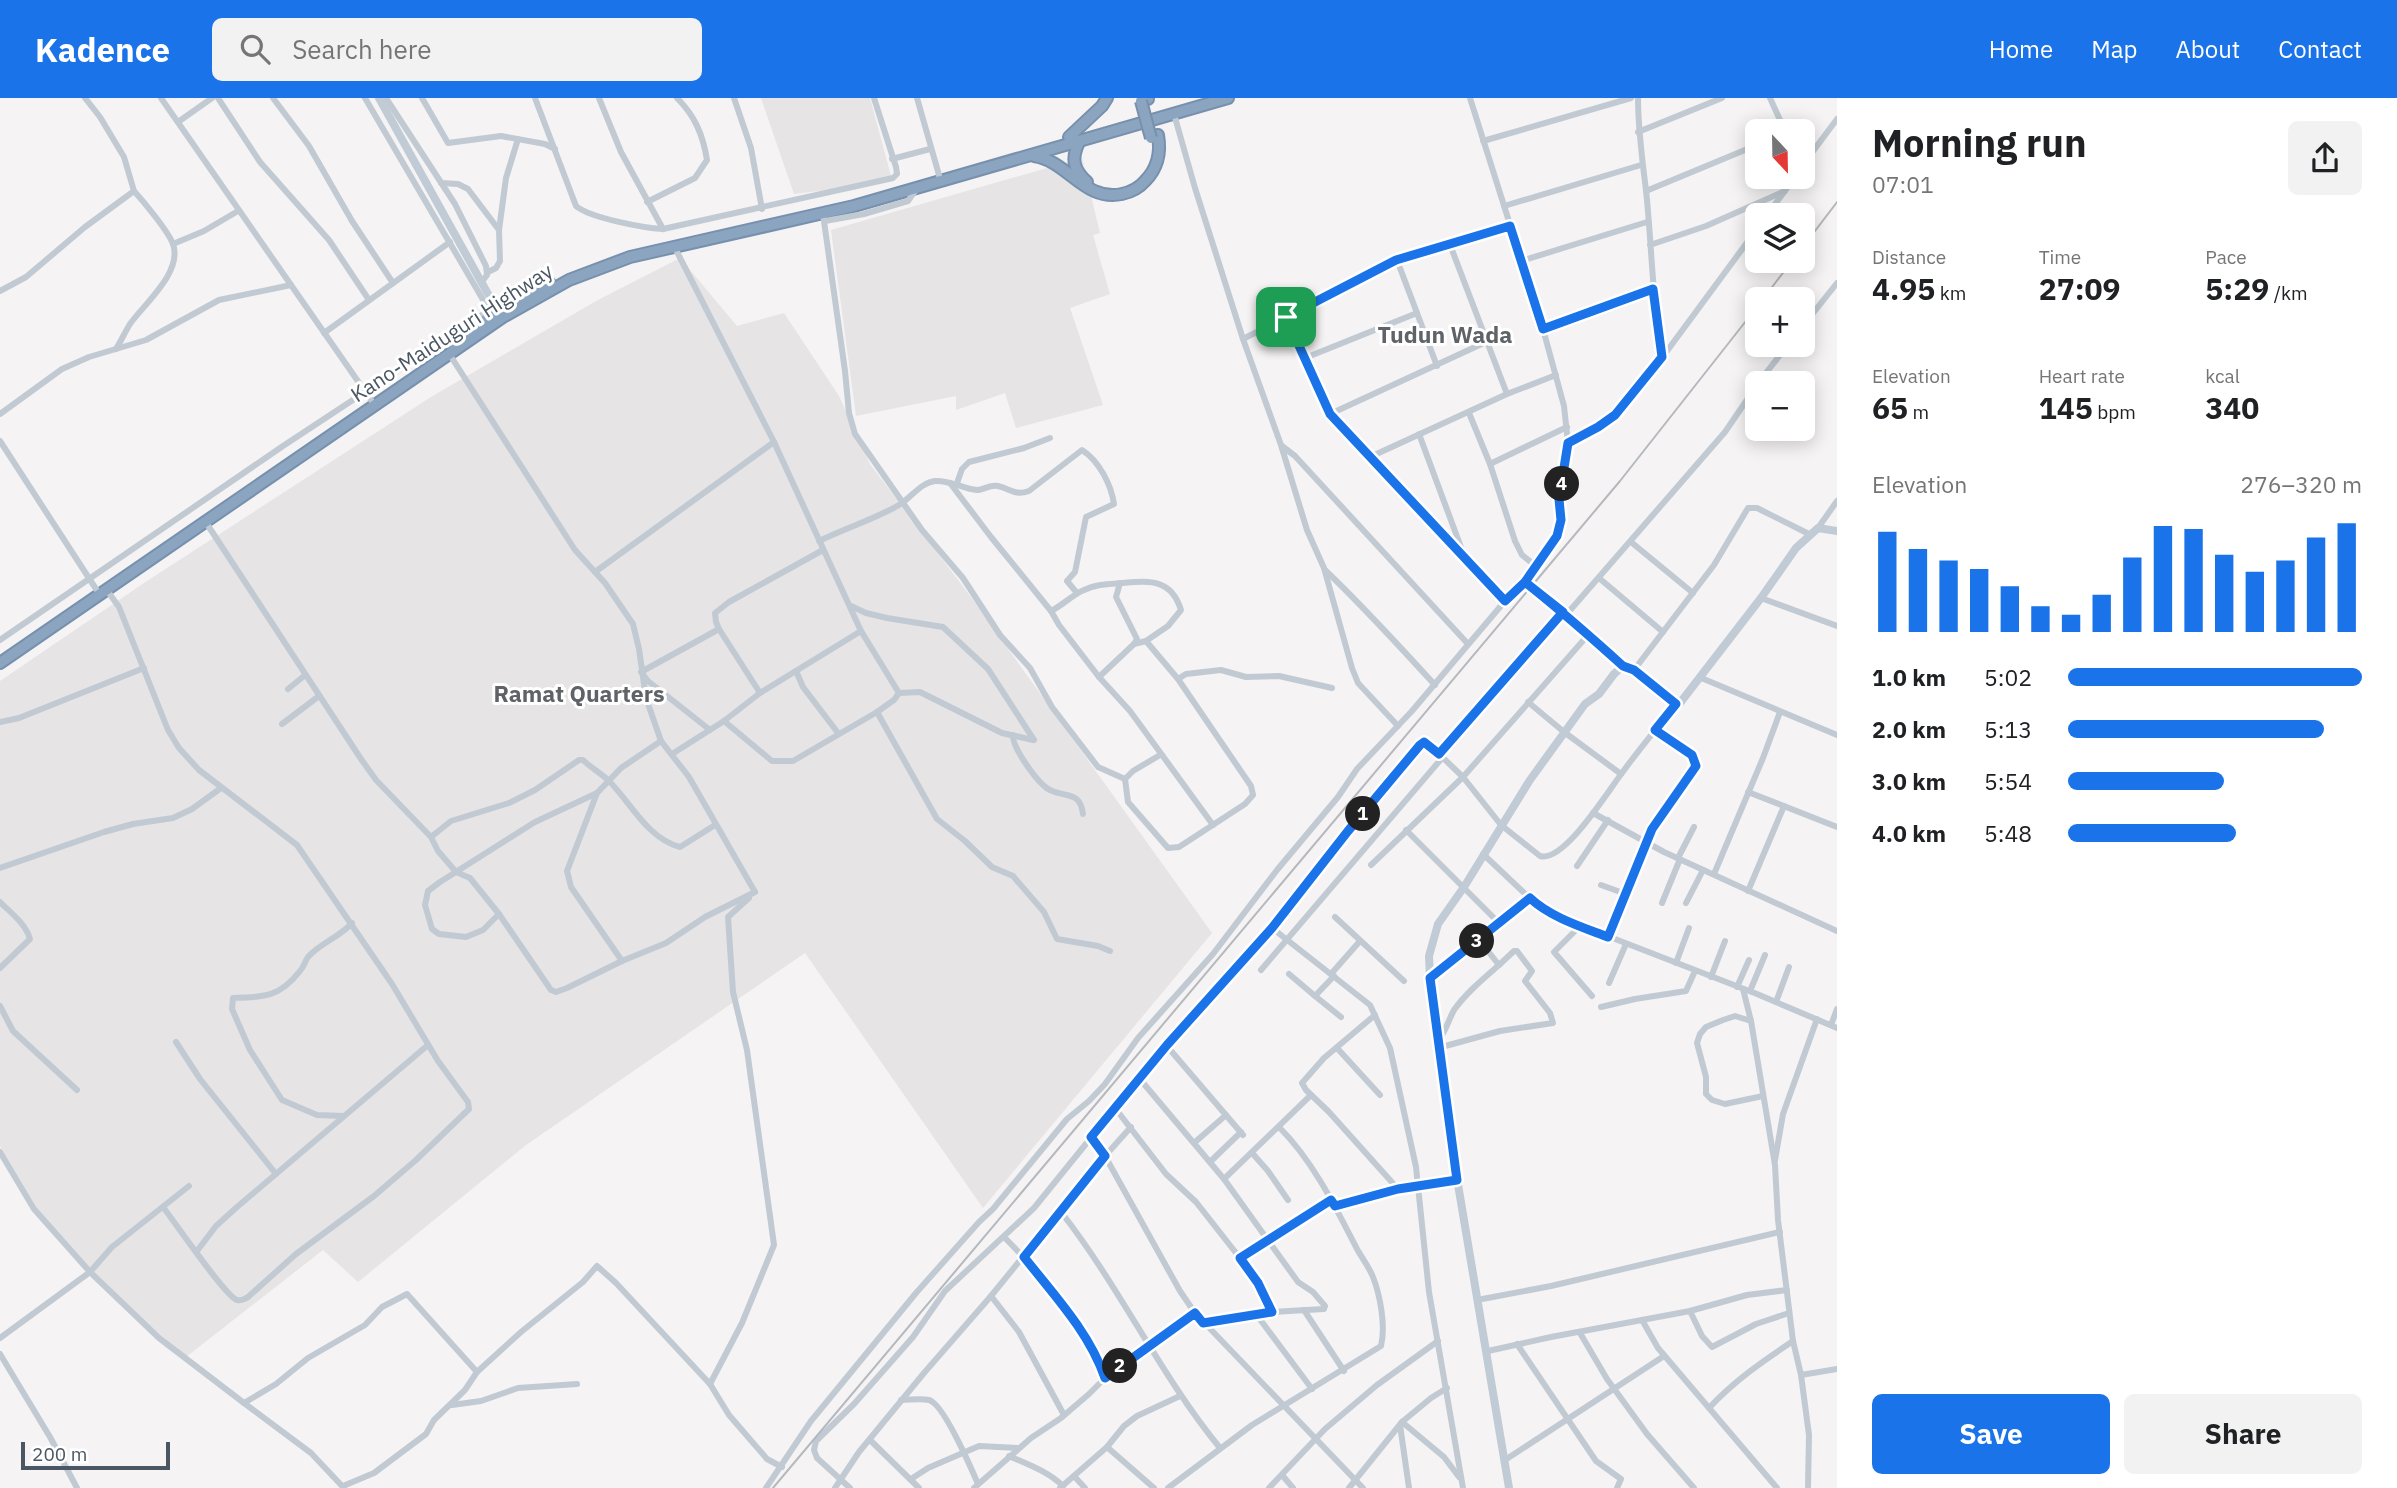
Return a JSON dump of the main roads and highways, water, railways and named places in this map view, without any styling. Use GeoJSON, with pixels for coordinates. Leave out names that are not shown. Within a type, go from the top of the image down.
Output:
{"type":"FeatureCollection","features":[{"type":"Feature","properties":{"kind":"highway"},"geometry":{"type":"LineString","coordinates":[[1107,98],[1074,139],[1073,160],[1079,175],[1093,185],[1110,189],[1127,186],[1144,174],[1153,154],[1154,136]]}},
{"type":"Feature","properties":{"kind":"highway","name":"Kano-Maiduguri Highway"},"geometry":{"type":"LineString","coordinates":[[0,656],[205,521],[503,317],[569,280],[622,259],[674,246],[824,218],[940,178],[1205,98]]}},
{"type":"Feature","properties":{"kind":"highway","name":"Kano-Maiduguri Highway"},"geometry":{"type":"LineString","coordinates":[[0,663],[368,397],[494,310],[545,284],[612,256],[823,208],[1032,156],[1074,139],[1228,98]]}},
{"type":"Feature","properties":{"kind":"highway"},"geometry":{"type":"LineString","coordinates":[[1032,156],[1056,164],[1091,191],[1107,195],[1122,194],[1138,187],[1152,173],[1158,157],[1144,99]]}},
{"type":"Feature","properties":{"kind":"railway"},"geometry":{"type":"LineString","coordinates":[[1815,231],[1837,202]]}},
{"type":"Feature","properties":{"kind":"railway"},"geometry":{"type":"LineString","coordinates":[[1772,287],[1783,273]]}},
{"type":"Feature","properties":{"kind":"railway"},"geometry":{"type":"LineString","coordinates":[[773,1488],[1620,481],[1745,322]]}},
{"type":"Feature","properties":{"kind":"district","name":"Tudun Wada"},"geometry":{"type":"Point","coordinates":[1445,335]}},
{"type":"Feature","properties":{"kind":"district","name":"Ramat Quarters"},"geometry":{"type":"Point","coordinates":[579,694]}}]}
